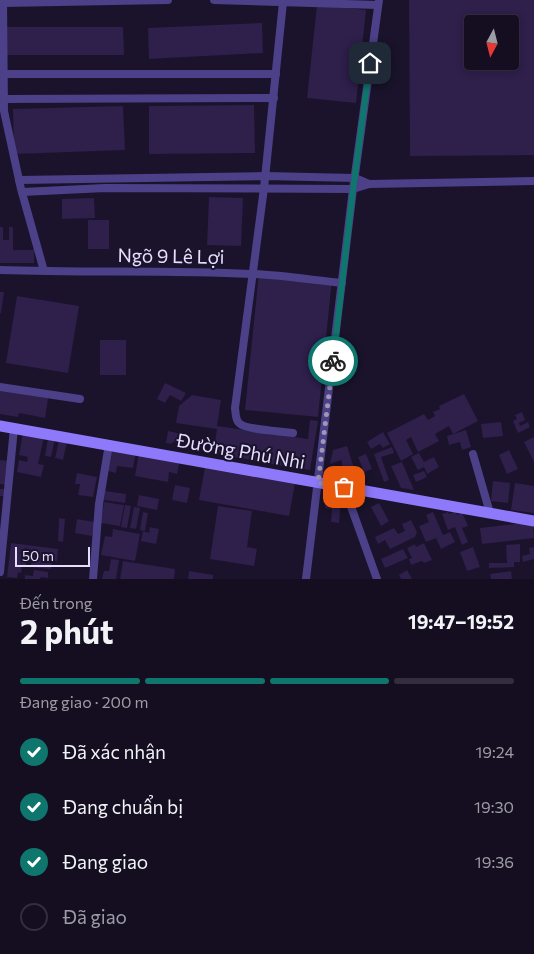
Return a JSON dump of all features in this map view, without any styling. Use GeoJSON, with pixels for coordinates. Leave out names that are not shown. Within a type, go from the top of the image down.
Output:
{"type":"FeatureCollection","features":[{"type":"Feature","properties":{"kind":"street"},"geometry":{"type":"LineString","coordinates":[[44,271],[19,180],[4,111],[3,2],[168,0]]}},
{"type":"Feature","properties":{"kind":"street"},"geometry":{"type":"LineString","coordinates":[[214,0],[378,3],[353,190],[306,579]]}},
{"type":"Feature","properties":{"kind":"street"},"geometry":{"type":"LineString","coordinates":[[283,2],[264,188],[236,418],[240,424],[248,428],[293,432]]}},
{"type":"Feature","properties":{"kind":"street"},"geometry":{"type":"LineString","coordinates":[[3,74],[276,74]]}},
{"type":"Feature","properties":{"kind":"street"},"geometry":{"type":"LineString","coordinates":[[4,99],[274,98]]}},
{"type":"Feature","properties":{"kind":"street"},"geometry":{"type":"LineString","coordinates":[[19,180],[265,176],[355,178],[369,184]]}},
{"type":"Feature","properties":{"kind":"street"},"geometry":{"type":"LineString","coordinates":[[22,192],[105,188],[353,190],[369,184],[534,182]]}},
{"type":"Feature","properties":{"kind":"street","name":"Ngõ 9 Lê Lợi"},"geometry":{"type":"LineString","coordinates":[[0,270],[162,271],[253,274],[342,283]]}},
{"type":"Feature","properties":{"kind":"street"},"geometry":{"type":"LineString","coordinates":[[0,387],[80,399]]}},
{"type":"Feature","properties":{"kind":"street","name":"Đường Phú Nhi"},"geometry":{"type":"LineString","coordinates":[[0,426],[534,521]]}},
{"type":"Feature","properties":{"kind":"street"},"geometry":{"type":"LineString","coordinates":[[0,572],[14,428]]}},
{"type":"Feature","properties":{"kind":"street"},"geometry":{"type":"LineString","coordinates":[[93,579],[99,504],[109,444]]}},
{"type":"Feature","properties":{"kind":"street"},"geometry":{"type":"LineString","coordinates":[[473,454],[490,513]]}},
{"type":"Feature","properties":{"kind":"street"},"geometry":{"type":"LineString","coordinates":[[344,487],[377,579]]}},
{"type":"Feature","properties":{"kind":"building"},"geometry":{"type":"Polygon","coordinates":[[[409,0],[534,0],[534,155],[410,156],[409,0]]]}},
{"type":"Feature","properties":{"kind":"building"},"geometry":{"type":"Polygon","coordinates":[[[317,5],[366,10],[356,103],[307,98],[317,5]]]}},
{"type":"Feature","properties":{"kind":"building"},"geometry":{"type":"Polygon","coordinates":[[[262,23],[263,53],[149,59],[148,28],[262,23]]]}},
{"type":"Feature","properties":{"kind":"building"},"geometry":{"type":"Polygon","coordinates":[[[6,27],[123,27],[124,55],[6,55],[6,27]]]}},
{"type":"Feature","properties":{"kind":"building"},"geometry":{"type":"Polygon","coordinates":[[[254,105],[255,153],[149,154],[149,106],[254,105]]]}},
{"type":"Feature","properties":{"kind":"building"},"geometry":{"type":"Polygon","coordinates":[[[123,106],[125,150],[14,154],[13,109],[123,106]]]}},
{"type":"Feature","properties":{"kind":"building"},"geometry":{"type":"Polygon","coordinates":[[[209,197],[243,198],[241,246],[207,245],[209,197]]]}},
{"type":"Feature","properties":{"kind":"building"},"geometry":{"type":"Polygon","coordinates":[[[94,198],[95,218],[62,219],[62,199],[94,198]]]}},
{"type":"Feature","properties":{"kind":"building"},"geometry":{"type":"Polygon","coordinates":[[[88,220],[109,220],[109,249],[88,249],[88,220]]]}},
{"type":"Feature","properties":{"kind":"building"},"geometry":{"type":"Polygon","coordinates":[[[0,227],[3,227],[3,240],[9,240],[9,227],[13,227],[13,250],[34,250],[34,263],[0,263],[0,227]]]}},
{"type":"Feature","properties":{"kind":"building"},"geometry":{"type":"Polygon","coordinates":[[[259,272],[332,279],[318,417],[245,410],[259,272]]]}},
{"type":"Feature","properties":{"kind":"building"},"geometry":{"type":"Polygon","coordinates":[[[0,292],[4,292],[1,313],[0,313],[0,292]]]}},
{"type":"Feature","properties":{"kind":"building"},"geometry":{"type":"Polygon","coordinates":[[[17,296],[79,306],[68,373],[6,363],[17,296]]]}},
{"type":"Feature","properties":{"kind":"building"},"geometry":{"type":"Polygon","coordinates":[[[100,340],[126,340],[126,375],[100,375],[100,340]]]}},
{"type":"Feature","properties":{"kind":"building"},"geometry":{"type":"Polygon","coordinates":[[[165,383],[186,393],[181,401],[170,395],[165,403],[157,399],[165,383]]]}},
{"type":"Feature","properties":{"kind":"building"},"geometry":{"type":"Polygon","coordinates":[[[0,389],[48,398],[45,418],[19,413],[18,417],[0,414],[0,389]]]}},
{"type":"Feature","properties":{"kind":"building"},"geometry":{"type":"Polygon","coordinates":[[[464,394],[478,421],[453,434],[449,426],[435,434],[439,441],[418,452],[411,437],[406,440],[413,454],[401,461],[387,433],[424,414],[428,420],[435,416],[433,412],[440,409],[439,406],[464,394]]]}},
{"type":"Feature","properties":{"kind":"building"},"geometry":{"type":"Polygon","coordinates":[[[192,395],[221,400],[217,426],[308,439],[310,420],[318,421],[310,470],[213,454],[217,429],[176,423],[179,406],[192,395]]]}},
{"type":"Feature","properties":{"kind":"building"},"geometry":{"type":"Polygon","coordinates":[[[522,412],[525,420],[519,423],[520,426],[528,422],[530,427],[518,433],[513,421],[517,419],[515,415],[522,412]]]}},
{"type":"Feature","properties":{"kind":"building"},"geometry":{"type":"Polygon","coordinates":[[[501,422],[503,436],[483,438],[481,424],[501,422]]]}},
{"type":"Feature","properties":{"kind":"building"},"geometry":{"type":"Polygon","coordinates":[[[466,430],[471,447],[462,450],[460,442],[449,445],[447,436],[466,430]]]}},
{"type":"Feature","properties":{"kind":"building"},"geometry":{"type":"Polygon","coordinates":[[[168,431],[182,434],[180,443],[166,443],[168,431]]]}},
{"type":"Feature","properties":{"kind":"building"},"geometry":{"type":"Polygon","coordinates":[[[383,432],[390,444],[383,448],[380,444],[371,449],[367,442],[383,432]]]}},
{"type":"Feature","properties":{"kind":"building"},"geometry":{"type":"Polygon","coordinates":[[[23,433],[44,437],[38,464],[44,465],[41,477],[17,472],[19,460],[27,462],[28,457],[19,455],[23,433]]]}},
{"type":"Feature","properties":{"kind":"building"},"geometry":{"type":"Polygon","coordinates":[[[534,437],[534,462],[524,442],[534,437]]]}},
{"type":"Feature","properties":{"kind":"building"},"geometry":{"type":"Polygon","coordinates":[[[48,438],[55,439],[51,457],[45,456],[48,438]]]}},
{"type":"Feature","properties":{"kind":"building"},"geometry":{"type":"Polygon","coordinates":[[[59,440],[67,442],[63,460],[55,458],[59,440]]]}},
{"type":"Feature","properties":{"kind":"building"},"geometry":{"type":"Polygon","coordinates":[[[347,446],[354,468],[344,471],[341,460],[330,464],[333,450],[347,446]]]}},
{"type":"Feature","properties":{"kind":"building"},"geometry":{"type":"Polygon","coordinates":[[[112,447],[136,452],[133,468],[117,466],[116,473],[108,471],[112,447]]]}},
{"type":"Feature","properties":{"kind":"building"},"geometry":{"type":"Polygon","coordinates":[[[392,447],[394,453],[381,457],[389,480],[384,482],[374,454],[392,447]]]}},
{"type":"Feature","properties":{"kind":"building"},"geometry":{"type":"Polygon","coordinates":[[[509,450],[518,469],[507,474],[499,455],[509,450]]]}},
{"type":"Feature","properties":{"kind":"building"},"geometry":{"type":"Polygon","coordinates":[[[139,452],[180,460],[177,474],[169,472],[168,482],[135,476],[139,452]]]}},
{"type":"Feature","properties":{"kind":"building"},"geometry":{"type":"Polygon","coordinates":[[[419,453],[424,462],[434,457],[439,467],[427,474],[424,467],[418,470],[411,457],[419,453]]]}},
{"type":"Feature","properties":{"kind":"building"},"geometry":{"type":"Polygon","coordinates":[[[366,454],[372,469],[364,472],[358,457],[366,454]]]}},
{"type":"Feature","properties":{"kind":"building"},"geometry":{"type":"Polygon","coordinates":[[[0,460],[9,461],[6,485],[0,484],[0,460]]]}},
{"type":"Feature","properties":{"kind":"building"},"geometry":{"type":"Polygon","coordinates":[[[402,462],[414,490],[401,488],[391,466],[402,462]]]}},
{"type":"Feature","properties":{"kind":"building"},"geometry":{"type":"Polygon","coordinates":[[[205,467],[295,483],[289,516],[199,500],[205,467]]]}},
{"type":"Feature","properties":{"kind":"building"},"geometry":{"type":"Polygon","coordinates":[[[424,471],[427,477],[416,482],[413,475],[424,471]]]}},
{"type":"Feature","properties":{"kind":"building"},"geometry":{"type":"Polygon","coordinates":[[[77,473],[97,477],[93,497],[78,495],[80,484],[75,484],[77,473]]]}},
{"type":"Feature","properties":{"kind":"building"},"geometry":{"type":"Polygon","coordinates":[[[493,481],[510,483],[508,503],[491,501],[493,481]]]}},
{"type":"Feature","properties":{"kind":"building"},"geometry":{"type":"Polygon","coordinates":[[[515,483],[534,486],[534,513],[511,510],[515,483]]]}},
{"type":"Feature","properties":{"kind":"building"},"geometry":{"type":"Polygon","coordinates":[[[175,485],[190,488],[187,503],[172,500],[175,485]]]}},
{"type":"Feature","properties":{"kind":"building"},"geometry":{"type":"Polygon","coordinates":[[[327,488],[342,490],[339,523],[331,522],[332,509],[325,508],[327,488]]]}},
{"type":"Feature","properties":{"kind":"building"},"geometry":{"type":"Polygon","coordinates":[[[0,489],[6,489],[5,496],[0,496],[0,489]]]}},
{"type":"Feature","properties":{"kind":"building"},"geometry":{"type":"Polygon","coordinates":[[[105,491],[126,494],[125,503],[104,500],[105,491]]]}},
{"type":"Feature","properties":{"kind":"building"},"geometry":{"type":"Polygon","coordinates":[[[139,495],[159,499],[157,510],[137,506],[139,495]]]}},
{"type":"Feature","properties":{"kind":"building"},"geometry":{"type":"Polygon","coordinates":[[[104,502],[124,505],[120,526],[101,523],[104,502]]]}},
{"type":"Feature","properties":{"kind":"building"},"geometry":{"type":"Polygon","coordinates":[[[379,503],[389,521],[381,526],[371,507],[379,503]]]}},
{"type":"Feature","properties":{"kind":"building"},"geometry":{"type":"Polygon","coordinates":[[[125,505],[131,506],[127,528],[121,527],[125,505]]]}},
{"type":"Feature","properties":{"kind":"building"},"geometry":{"type":"Polygon","coordinates":[[[218,506],[252,511],[247,547],[257,549],[254,566],[210,559],[218,506]]]}},
{"type":"Feature","properties":{"kind":"building"},"geometry":{"type":"Polygon","coordinates":[[[134,507],[140,508],[136,529],[130,528],[134,507]]]}},
{"type":"Feature","properties":{"kind":"building"},"geometry":{"type":"Polygon","coordinates":[[[456,511],[457,515],[462,512],[468,526],[462,528],[468,542],[462,545],[455,527],[448,530],[442,514],[456,511]]]}},
{"type":"Feature","properties":{"kind":"building"},"geometry":{"type":"Polygon","coordinates":[[[143,512],[148,513],[145,531],[140,530],[143,512]]]}},
{"type":"Feature","properties":{"kind":"building"},"geometry":{"type":"Polygon","coordinates":[[[433,512],[443,535],[450,532],[455,542],[441,549],[436,538],[426,542],[419,526],[429,522],[426,515],[433,512]]]}},
{"type":"Feature","properties":{"kind":"building"},"geometry":{"type":"Polygon","coordinates":[[[59,518],[65,519],[63,542],[58,541],[59,518]]]}},
{"type":"Feature","properties":{"kind":"building"},"geometry":{"type":"Polygon","coordinates":[[[77,519],[95,522],[92,536],[75,533],[77,519]]]}},
{"type":"Feature","properties":{"kind":"building"},"geometry":{"type":"Polygon","coordinates":[[[411,520],[417,532],[415,537],[390,549],[385,540],[378,544],[375,537],[394,528],[398,534],[405,531],[402,524],[411,520]]]}},
{"type":"Feature","properties":{"kind":"building"},"geometry":{"type":"Polygon","coordinates":[[[533,522],[534,538],[482,544],[480,528],[533,522]]]}},
{"type":"Feature","properties":{"kind":"building"},"geometry":{"type":"Polygon","coordinates":[[[150,527],[159,529],[156,544],[141,541],[143,531],[149,533],[150,527]]]}},
{"type":"Feature","properties":{"kind":"building"},"geometry":{"type":"Polygon","coordinates":[[[113,529],[140,534],[135,561],[101,555],[105,536],[112,537],[113,529]]]}},
{"type":"Feature","properties":{"kind":"building"},"geometry":{"type":"Polygon","coordinates":[[[11,543],[58,549],[57,561],[52,561],[51,569],[31,567],[32,558],[27,558],[26,566],[22,565],[21,573],[18,572],[17,578],[7,577],[11,543]]]}},
{"type":"Feature","properties":{"kind":"building"},"geometry":{"type":"Polygon","coordinates":[[[424,543],[432,560],[411,565],[409,559],[412,558],[407,548],[415,544],[416,547],[424,543]]]}},
{"type":"Feature","properties":{"kind":"building"},"geometry":{"type":"Polygon","coordinates":[[[520,544],[520,562],[514,562],[514,567],[489,568],[489,563],[507,563],[506,545],[520,544]]]}},
{"type":"Feature","properties":{"kind":"building"},"geometry":{"type":"Polygon","coordinates":[[[473,547],[480,567],[467,571],[460,552],[473,547]]]}},
{"type":"Feature","properties":{"kind":"building"},"geometry":{"type":"Polygon","coordinates":[[[534,547],[534,559],[523,562],[522,556],[530,554],[529,548],[534,547]]]}},
{"type":"Feature","properties":{"kind":"building"},"geometry":{"type":"Polygon","coordinates":[[[403,549],[408,558],[385,568],[381,559],[403,549]]]}},
{"type":"Feature","properties":{"kind":"building"},"geometry":{"type":"Polygon","coordinates":[[[111,559],[119,560],[116,579],[102,579],[104,571],[109,571],[111,559]]]}},
{"type":"Feature","properties":{"kind":"building"},"geometry":{"type":"Polygon","coordinates":[[[123,561],[175,569],[174,579],[120,579],[123,561]]]}},
{"type":"Feature","properties":{"kind":"building"},"geometry":{"type":"Polygon","coordinates":[[[34,570],[48,572],[48,578],[25,579],[25,575],[33,576],[34,570]]]}},
{"type":"Feature","properties":{"kind":"building"},"geometry":{"type":"Polygon","coordinates":[[[407,570],[412,579],[401,579],[399,575],[407,570]]]}},
{"type":"Feature","properties":{"kind":"building"},"geometry":{"type":"Polygon","coordinates":[[[189,571],[213,575],[213,579],[188,579],[189,571]]]}},
{"type":"Feature","properties":{"kind":"building"},"geometry":{"type":"Polygon","coordinates":[[[511,571],[512,579],[491,579],[490,574],[511,571]]]}},
{"type":"Feature","properties":{"kind":"way so far"},"geometry":{"type":"LineString","coordinates":[[333,361],[318,483],[344,487]]}},
{"type":"Feature","properties":{"kind":"route"},"geometry":{"type":"LineString","coordinates":[[333,361],[370,63]]}}]}
